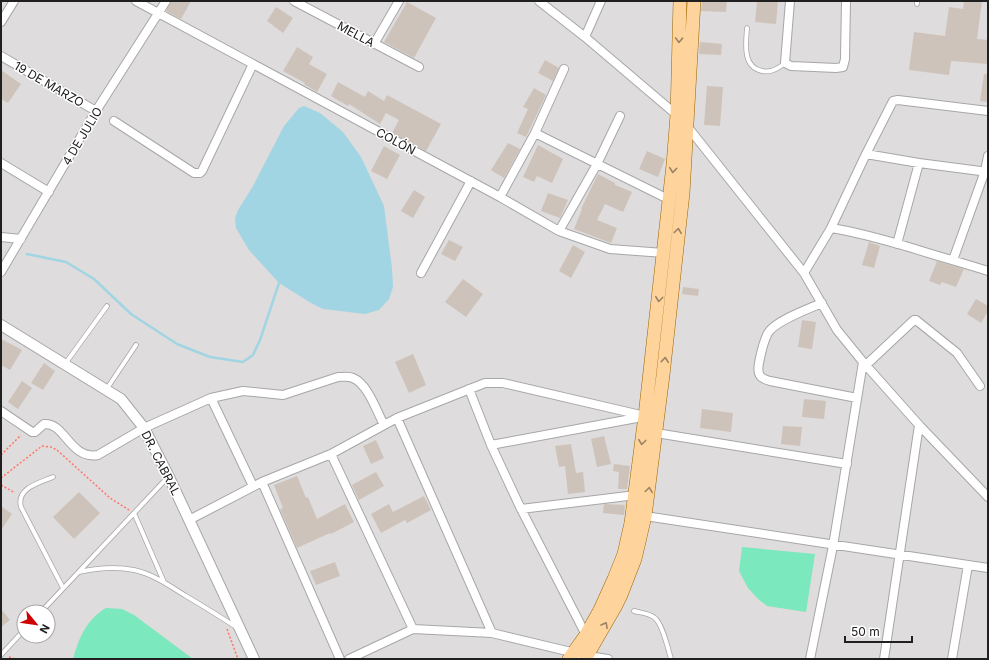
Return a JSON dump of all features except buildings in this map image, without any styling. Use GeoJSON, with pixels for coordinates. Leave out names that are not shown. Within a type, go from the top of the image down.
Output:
{"type":"FeatureCollection","features":[{"type":"Feature","properties":{"kind":"main road"},"geometry":{"type":"LineString","coordinates":[[579,657],[586,635],[600,610],[624,554],[636,495],[674,165],[680,1]]}},
{"type":"Feature","properties":{"kind":"main road"},"geometry":{"type":"LineString","coordinates":[[579,657],[615,607],[624,588],[635,560],[645,516],[656,433],[683,193],[688,127],[694,1]]}},
{"type":"Feature","properties":{"kind":"street"},"geometry":{"type":"LineString","coordinates":[[1,22],[14,1]]}},
{"type":"Feature","properties":{"kind":"street","name":"COLÓN"},"geometry":{"type":"LineString","coordinates":[[136,1],[471,181],[559,231],[610,249],[664,253]]}},
{"type":"Feature","properties":{"kind":"street","name":"4 DE JULIO"},"geometry":{"type":"LineString","coordinates":[[1,272],[96,111],[166,1]]}},
{"type":"Feature","properties":{"kind":"street","name":"MELLA"},"geometry":{"type":"LineString","coordinates":[[294,1],[419,67]]}},
{"type":"Feature","properties":{"kind":"street"},"geometry":{"type":"LineString","coordinates":[[374,44],[399,1]]}},
{"type":"Feature","properties":{"kind":"street"},"geometry":{"type":"LineString","coordinates":[[539,1],[585,37],[677,115],[688,127],[804,273],[837,330],[919,425],[988,497]]}},
{"type":"Feature","properties":{"kind":"street"},"geometry":{"type":"LineString","coordinates":[[585,37],[601,1]]}},
{"type":"Feature","properties":{"kind":"street"},"geometry":{"type":"LineString","coordinates":[[790,1],[785,63],[791,66],[836,68],[843,67],[845,59],[846,1]]}},
{"type":"Feature","properties":{"kind":"street","name":"19 DE MARZO"},"geometry":{"type":"LineString","coordinates":[[1,56],[96,111]]}},
{"type":"Feature","properties":{"kind":"street"},"geometry":{"type":"LineString","coordinates":[[114,121],[194,173],[200,173],[253,64]]}},
{"type":"Feature","properties":{"kind":"street"},"geometry":{"type":"LineString","coordinates":[[500,197],[535,133],[564,69]]}},
{"type":"Feature","properties":{"kind":"street"},"geometry":{"type":"LineString","coordinates":[[804,273],[831,228],[893,101],[898,100],[988,111]]}},
{"type":"Feature","properties":{"kind":"street"},"geometry":{"type":"LineString","coordinates":[[559,231],[597,164],[620,116]]}},
{"type":"Feature","properties":{"kind":"street"},"geometry":{"type":"LineString","coordinates":[[535,133],[670,200]]}},
{"type":"Feature","properties":{"kind":"street"},"geometry":{"type":"LineString","coordinates":[[866,154],[919,163],[986,171]]}},
{"type":"Feature","properties":{"kind":"street"},"geometry":{"type":"LineString","coordinates":[[953,260],[986,171],[988,156]]}},
{"type":"Feature","properties":{"kind":"street"},"geometry":{"type":"LineString","coordinates":[[1,163],[49,192]]}},
{"type":"Feature","properties":{"kind":"street"},"geometry":{"type":"LineString","coordinates":[[896,244],[919,163]]}},
{"type":"Feature","properties":{"kind":"street"},"geometry":{"type":"LineString","coordinates":[[421,273],[471,181]]}},
{"type":"Feature","properties":{"kind":"street"},"geometry":{"type":"LineString","coordinates":[[831,228],[896,244],[953,260],[988,272]]}},
{"type":"Feature","properties":{"kind":"street"},"geometry":{"type":"LineString","coordinates":[[1,237],[21,239]]}},
{"type":"Feature","properties":{"kind":"street"},"geometry":{"type":"LineString","coordinates":[[822,303],[776,324],[768,333],[762,348],[758,371],[759,376],[770,381],[857,398]]}},
{"type":"Feature","properties":{"kind":"street"},"geometry":{"type":"LineString","coordinates":[[810,659],[833,546],[857,398],[865,364],[914,320],[916,320],[957,353],[980,386]]}},
{"type":"Feature","properties":{"kind":"street","name":"DR. CABRAL"},"geometry":{"type":"LineString","coordinates":[[1,325],[121,400],[144,428],[169,477],[254,659]]}},
{"type":"Feature","properties":{"kind":"street"},"geometry":{"type":"LineString","coordinates":[[1,411],[32,432],[35,432],[44,424],[49,423],[53,425],[83,454],[90,456],[98,455],[144,428],[211,398],[243,391],[283,395],[338,377],[346,377],[354,378],[365,388],[384,426]]}},
{"type":"Feature","properties":{"kind":"street"},"geometry":{"type":"LineString","coordinates":[[188,520],[253,486],[331,454],[397,418],[485,383],[503,383],[645,416]]}},
{"type":"Feature","properties":{"kind":"street"},"geometry":{"type":"LineString","coordinates":[[469,389],[491,445],[521,509],[586,635]]}},
{"type":"Feature","properties":{"kind":"street"},"geometry":{"type":"LineString","coordinates":[[211,398],[253,486]]}},
{"type":"Feature","properties":{"kind":"street"},"geometry":{"type":"LineString","coordinates":[[491,445],[645,416]]}},
{"type":"Feature","properties":{"kind":"street"},"geometry":{"type":"LineString","coordinates":[[397,418],[492,633]]}},
{"type":"Feature","properties":{"kind":"street"},"geometry":{"type":"LineString","coordinates":[[884,659],[919,425]]}},
{"type":"Feature","properties":{"kind":"street"},"geometry":{"type":"LineString","coordinates":[[656,433],[847,464]]}},
{"type":"Feature","properties":{"kind":"street"},"geometry":{"type":"LineString","coordinates":[[331,454],[413,628]]}},
{"type":"Feature","properties":{"kind":"street"},"geometry":{"type":"LineString","coordinates":[[262,482],[340,659]]}},
{"type":"Feature","properties":{"kind":"street"},"geometry":{"type":"LineString","coordinates":[[521,509],[636,495]]}},
{"type":"Feature","properties":{"kind":"street"},"geometry":{"type":"LineString","coordinates":[[645,516],[833,546],[988,568]]}},
{"type":"Feature","properties":{"kind":"street"},"geometry":{"type":"LineString","coordinates":[[952,659],[968,565]]}},
{"type":"Feature","properties":{"kind":"street"},"geometry":{"type":"LineString","coordinates":[[349,659],[413,628],[492,633],[579,657],[608,659]]}},
{"type":"Feature","properties":{"kind":"lane"},"geometry":{"type":"LineString","coordinates":[[747,28],[746,52],[749,64],[757,70],[766,72],[778,69],[785,63]]}},
{"type":"Feature","properties":{"kind":"lane"},"geometry":{"type":"LineString","coordinates":[[64,364],[107,306]]}},
{"type":"Feature","properties":{"kind":"lane"},"geometry":{"type":"LineString","coordinates":[[106,390],[136,345]]}},
{"type":"Feature","properties":{"kind":"lane"},"geometry":{"type":"LineString","coordinates":[[53,477],[24,491],[20,496],[20,501],[21,507],[63,588]]}},
{"type":"Feature","properties":{"kind":"lane"},"geometry":{"type":"LineString","coordinates":[[48,604],[169,477]]}},
{"type":"Feature","properties":{"kind":"lane"},"geometry":{"type":"LineString","coordinates":[[134,513],[165,583]]}},
{"type":"Feature","properties":{"kind":"lane"},"geometry":{"type":"LineString","coordinates":[[78,572],[97,568],[134,570],[165,583],[240,629]]}},
{"type":"Feature","properties":{"kind":"lane"},"geometry":{"type":"LineString","coordinates":[[634,611],[648,614],[655,618],[660,625],[671,659]]}},
{"type":"Feature","properties":{"kind":"lane"},"geometry":{"type":"LineString","coordinates":[[1,655],[16,639]]}},
{"type":"Feature","properties":{"kind":"path"},"geometry":{"type":"LineString","coordinates":[[1,455],[27,430]]}},
{"type":"Feature","properties":{"kind":"path"},"geometry":{"type":"LineString","coordinates":[[1,478],[42,446],[51,447],[57,450],[110,498],[134,513]]}},
{"type":"Feature","properties":{"kind":"path"},"geometry":{"type":"LineString","coordinates":[[1,485],[20,496]]}},
{"type":"Feature","properties":{"kind":"path"},"geometry":{"type":"LineString","coordinates":[[223,618],[238,659]]}},
{"type":"Feature","properties":{"kind":"shaded area"},"geometry":{"type":"Polygon","coordinates":[[[1,1],[988,1],[988,659],[1,659],[1,1]]]}},
{"type":"Feature","properties":{"kind":"green space"},"geometry":{"type":"Polygon","coordinates":[[[742,547],[815,554],[806,612],[767,606],[758,599],[748,588],[739,571],[742,547]]]}},
{"type":"Feature","properties":{"kind":"green space"},"geometry":{"type":"Polygon","coordinates":[[[106,608],[122,609],[134,615],[193,659],[73,659],[84,630],[93,618],[106,608]]]}},
{"type":"Feature","properties":{"kind":"water"},"geometry":{"type":"Polygon","coordinates":[[[304,106],[320,113],[343,132],[361,157],[384,206],[393,287],[389,299],[379,310],[365,314],[323,309],[311,303],[279,283],[249,250],[236,228],[235,218],[238,210],[253,186],[284,126],[299,108],[304,106]]]}},
{"type":"Feature","properties":{"kind":"waterway"},"geometry":{"type":"LineString","coordinates":[[27,254],[66,262],[94,279],[131,314],[177,344],[210,357],[243,362],[253,355],[260,340],[279,283]]}}]}
